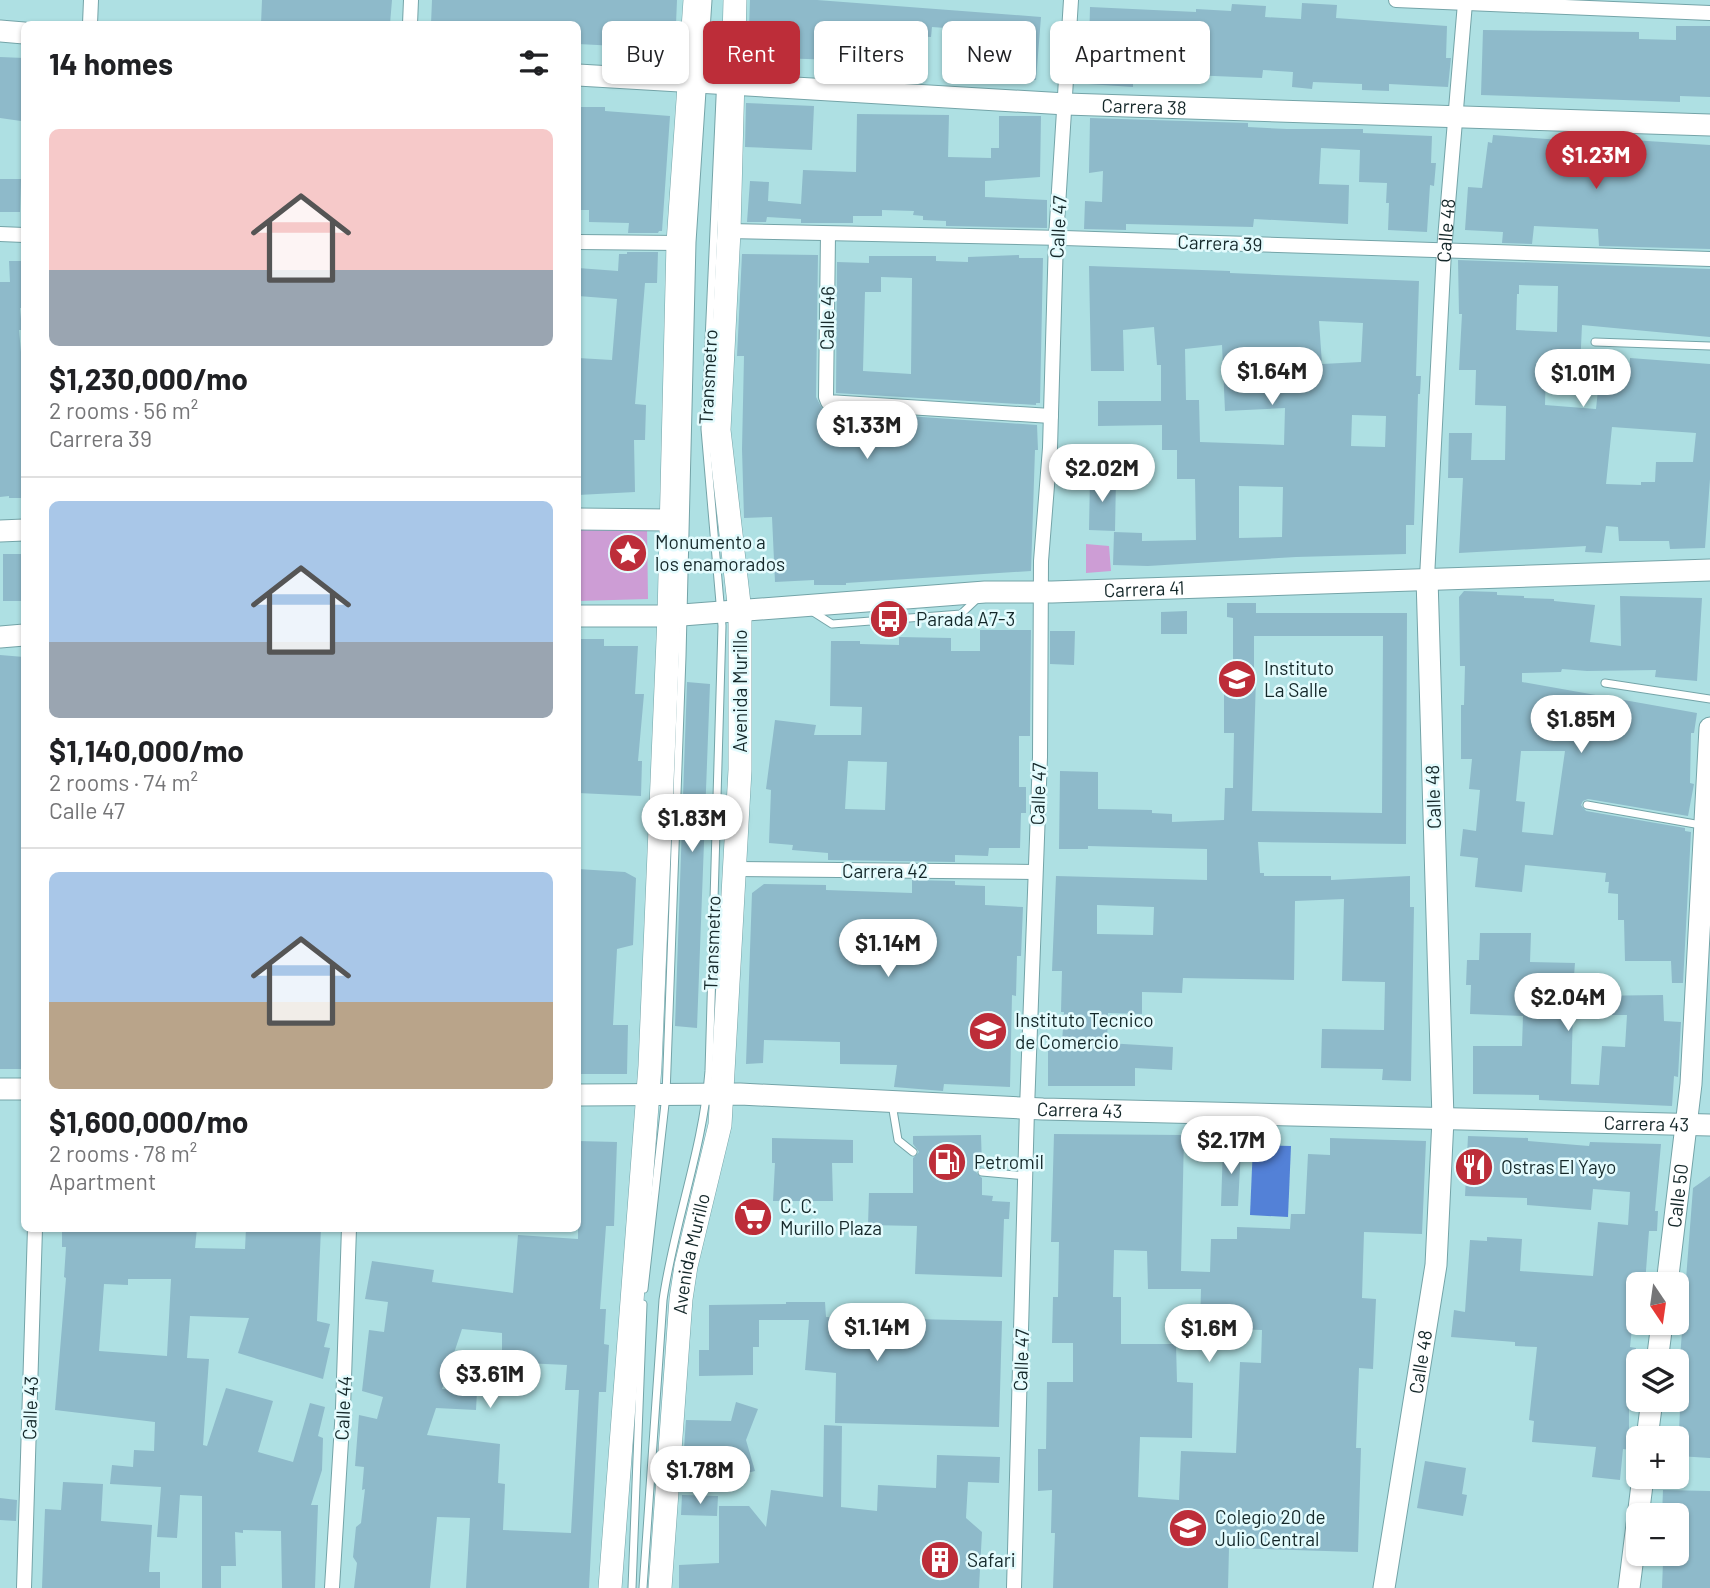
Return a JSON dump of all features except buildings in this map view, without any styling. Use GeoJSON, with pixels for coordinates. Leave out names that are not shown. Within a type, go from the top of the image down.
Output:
{"type":"FeatureCollection","features":[{"type":"Feature","properties":{"kind":"main road","name":"Avenida Murillo"},"geometry":{"type":"LineString","coordinates":[[695,0],[703,39]]}},
{"type":"Feature","properties":{"kind":"main road","name":"Avenida Murillo"},"geometry":{"type":"LineString","coordinates":[[729,21],[735,0]]}},
{"type":"Feature","properties":{"kind":"main road","name":"Avenida Murillo"},"geometry":{"type":"LineString","coordinates":[[660,1588],[681,1299],[686,1266],[714,1154],[715,1094],[735,869],[740,770],[719,430],[729,231],[712,84]]}},
{"type":"Feature","properties":{"kind":"main road","name":"Avenida Murillo"},"geometry":{"type":"LineString","coordinates":[[610,1588],[657,1095],[676,616],[670,520],[678,243],[712,84]]}},
{"type":"Feature","properties":{"kind":"street"},"geometry":{"type":"LineString","coordinates":[[90,21],[91,0]]}},
{"type":"Feature","properties":{"kind":"street"},"geometry":{"type":"LineString","coordinates":[[410,21],[411,0]]}},
{"type":"Feature","properties":{"kind":"street","name":"Calle 47"},"geometry":{"type":"LineString","coordinates":[[1014,1588],[1040,757],[1041,592],[1051,416],[1056,238],[1071,0]]}},
{"type":"Feature","properties":{"kind":"street"},"geometry":{"type":"LineString","coordinates":[[1396,0],[1710,13]]}},
{"type":"Feature","properties":{"kind":"street","name":"Calle 48"},"geometry":{"type":"LineString","coordinates":[[1384,1588],[1436,1265],[1443,1119],[1427,578],[1444,251],[1466,1]]}},
{"type":"Feature","properties":{"kind":"street"},"geometry":{"type":"LineString","coordinates":[[0,31],[21,33]]}},
{"type":"Feature","properties":{"kind":"street","name":"Carrera 38"},"geometry":{"type":"LineString","coordinates":[[581,75],[703,82]]}},
{"type":"Feature","properties":{"kind":"street","name":"Carrera 38"},"geometry":{"type":"LineString","coordinates":[[729,84],[1066,104],[1710,125]]}},
{"type":"Feature","properties":{"kind":"street","name":"Carrera 39"},"geometry":{"type":"LineString","coordinates":[[729,231],[1710,258]]}},
{"type":"Feature","properties":{"kind":"street"},"geometry":{"type":"LineString","coordinates":[[0,234],[21,234]]}},
{"type":"Feature","properties":{"kind":"street","name":"Calle 46"},"geometry":{"type":"LineString","coordinates":[[828,234],[828,402],[1051,416]]}},
{"type":"Feature","properties":{"kind":"street"},"geometry":{"type":"LineString","coordinates":[[581,242],[678,243]]}},
{"type":"Feature","properties":{"kind":"street"},"geometry":{"type":"LineString","coordinates":[[581,519],[670,520]]}},
{"type":"Feature","properties":{"kind":"street"},"geometry":{"type":"LineString","coordinates":[[0,531],[21,530]]}},
{"type":"Feature","properties":{"kind":"street","name":"Carrera 41"},"geometry":{"type":"LineString","coordinates":[[581,617],[676,616],[985,592],[1710,569]]}},
{"type":"Feature","properties":{"kind":"street"},"geometry":{"type":"LineString","coordinates":[[0,637],[21,635]]}},
{"type":"Feature","properties":{"kind":"street","name":"Calle 50"},"geometry":{"type":"LineString","coordinates":[[1668,1272],[1691,1084],[1710,728]]}},
{"type":"Feature","properties":{"kind":"street","name":"Carrera 42"},"geometry":{"type":"LineString","coordinates":[[735,869],[1035,872]]}},
{"type":"Feature","properties":{"kind":"street"},"geometry":{"type":"LineString","coordinates":[[0,1089],[21,1089]]}},
{"type":"Feature","properties":{"kind":"street","name":"Carrera 43"},"geometry":{"type":"LineString","coordinates":[[581,1095],[715,1094],[891,1100],[1027,1109],[1710,1125]]}},
{"type":"Feature","properties":{"kind":"street","name":"Calle 43"},"geometry":{"type":"LineString","coordinates":[[24,1588],[36,1232]]}},
{"type":"Feature","properties":{"kind":"street","name":"Calle 44"},"geometry":{"type":"LineString","coordinates":[[332,1588],[343,1408],[349,1232]]}},
{"type":"Feature","properties":{"kind":"street"},"geometry":{"type":"LineString","coordinates":[[1629,1588],[1641,1489]]}},
{"type":"Feature","properties":{"kind":"lane","name":"Transmetro"},"geometry":{"type":"LineString","coordinates":[[708,0],[709,21]]}},
{"type":"Feature","properties":{"kind":"lane","name":"Transmetro"},"geometry":{"type":"LineString","coordinates":[[643,1588],[663,1300],[669,1261],[699,1138],[715,1094],[731,612],[705,429],[712,84]]}},
{"type":"Feature","properties":{"kind":"lane","name":"Transmetro"},"geometry":{"type":"LineString","coordinates":[[676,616],[692,242],[712,84]]}},
{"type":"Feature","properties":{"kind":"lane"},"geometry":{"type":"LineString","coordinates":[[1595,342],[1710,346]]}},
{"type":"Feature","properties":{"kind":"lane"},"geometry":{"type":"LineString","coordinates":[[1605,683],[1710,699]]}},
{"type":"Feature","properties":{"kind":"lane"},"geometry":{"type":"LineString","coordinates":[[1587,805],[1705,825]]}},
{"type":"Feature","properties":{"kind":"lane"},"geometry":{"type":"LineString","coordinates":[[632,1588],[643,1296],[657,1095]]}},
{"type":"Feature","properties":{"kind":"lane"},"geometry":{"type":"LineString","coordinates":[[891,1100],[898,1140],[913,1152]]}},
{"type":"Feature","properties":{"kind":"lane"},"geometry":{"type":"LineString","coordinates":[[982,1172],[1026,1176]]}},
{"type":"Feature","properties":{"kind":"shaded area"},"geometry":{"type":"Polygon","coordinates":[[[581,527],[647,527],[648,599],[581,601],[581,527]]]}},
{"type":"Feature","properties":{"kind":"shaded area"},"geometry":{"type":"Polygon","coordinates":[[[1086,544],[1109,546],[1111,571],[1086,573],[1086,544]]]}},
{"type":"Feature","properties":{"kind":"water"},"geometry":{"type":"Polygon","coordinates":[[[1253,1145],[1291,1146],[1288,1217],[1250,1215],[1253,1145]]]}},
{"type":"Feature","properties":{"kind":"place","name":"Monumento a los enamorados"},"geometry":{"type":"Point","coordinates":[628,553]}},
{"type":"Feature","properties":{"kind":"place","name":"Parada A7-3"},"geometry":{"type":"Point","coordinates":[889,619]}},
{"type":"Feature","properties":{"kind":"place","name":"Instituto La Salle"},"geometry":{"type":"Point","coordinates":[1237,679]}},
{"type":"Feature","properties":{"kind":"place","name":"Instituto Tecnico de Comercio"},"geometry":{"type":"Point","coordinates":[988,1031]}},
{"type":"Feature","properties":{"kind":"place","name":"Petromil"},"geometry":{"type":"Point","coordinates":[947,1162]}},
{"type":"Feature","properties":{"kind":"place","name":"Ostras El Yayo"},"geometry":{"type":"Point","coordinates":[1474,1167]}},
{"type":"Feature","properties":{"kind":"place","name":"C. C. Murillo Plaza"},"geometry":{"type":"Point","coordinates":[753,1217]}},
{"type":"Feature","properties":{"kind":"place","name":"Colegio 20 de Julio Central"},"geometry":{"type":"Point","coordinates":[1188,1528]}},
{"type":"Feature","properties":{"kind":"place","name":"Safari"},"geometry":{"type":"Point","coordinates":[940,1560]}}]}
